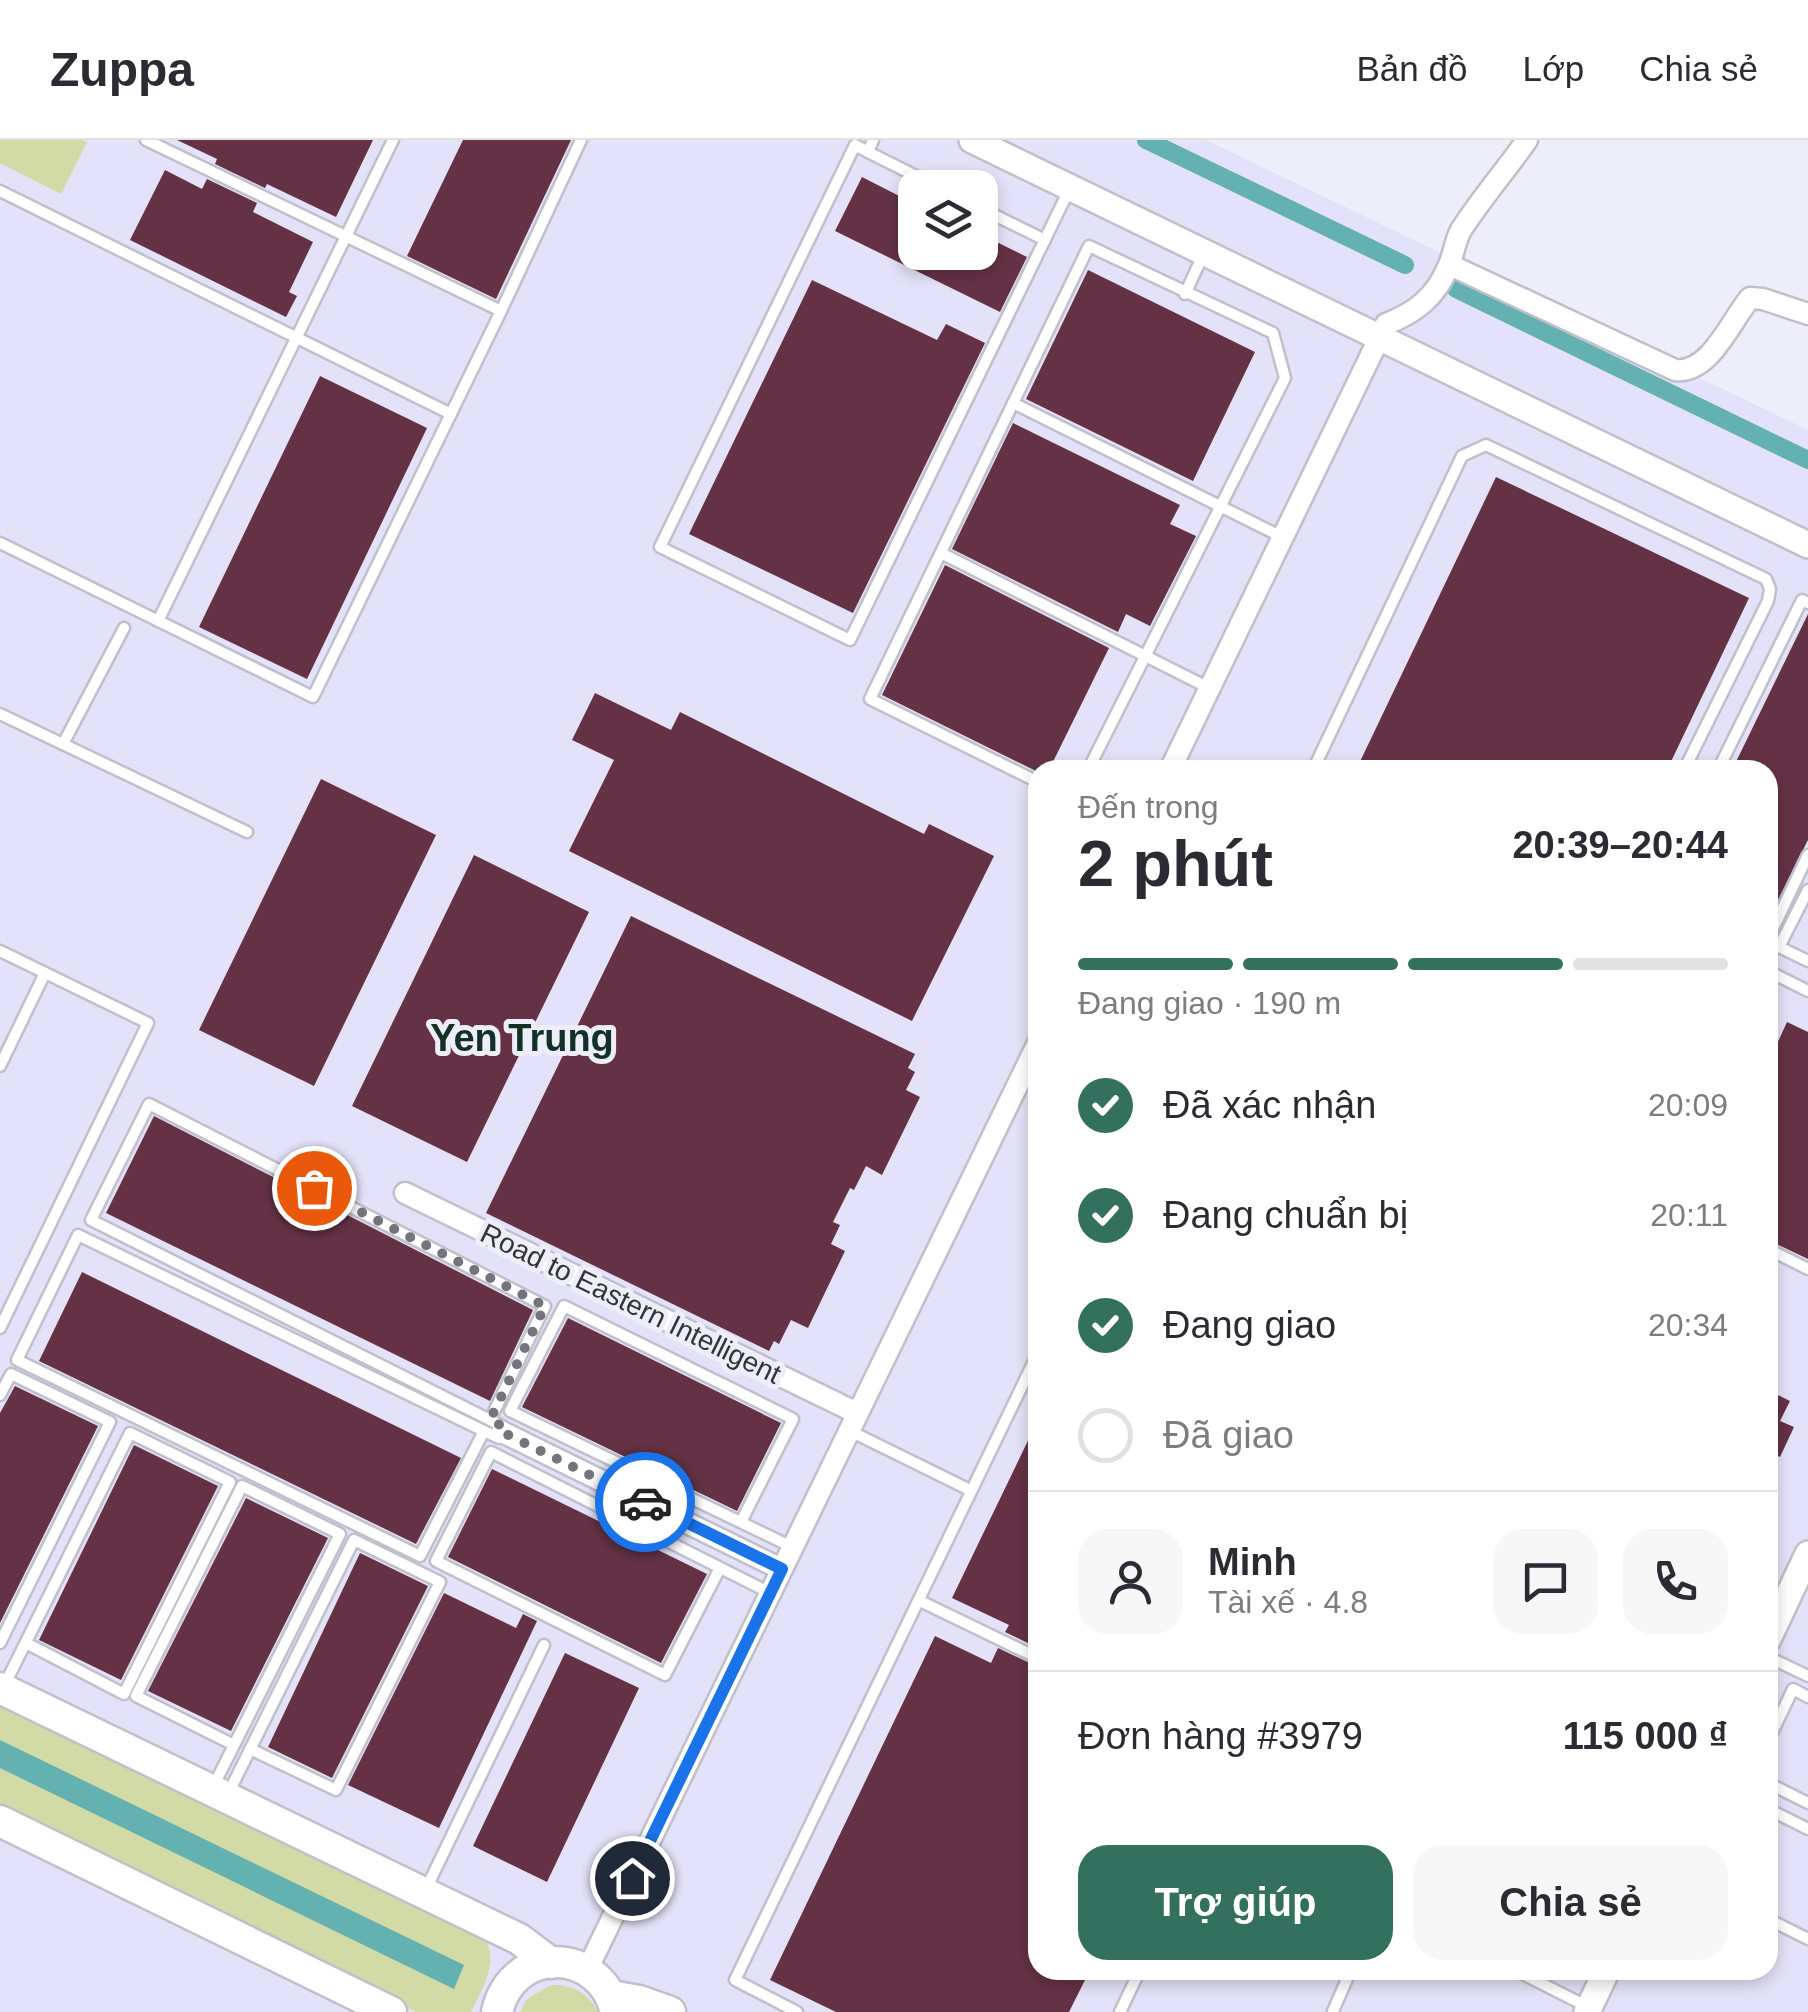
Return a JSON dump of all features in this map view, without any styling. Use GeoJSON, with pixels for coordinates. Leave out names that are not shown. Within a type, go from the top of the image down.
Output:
{"type":"FeatureCollection","features":[{"type":"Feature","properties":{"kind":"main road"},"geometry":{"type":"LineString","coordinates":[[2,1689],[519,1939],[551,1962]]}},
{"type":"Feature","properties":{"kind":"main road"},"geometry":{"type":"LineString","coordinates":[[0,1822],[392,2012]]}},
{"type":"Feature","properties":{"kind":"main road"},"geometry":{"type":"LineString","coordinates":[[497,2012],[502,1995],[514,1980],[530,1968],[551,1962],[587,1970],[604,1984],[614,2004],[639,2001],[670,2012]]}},
{"type":"Feature","properties":{"kind":"street"},"geometry":{"type":"LineString","coordinates":[[972,140],[1204,252],[1808,526]]}},
{"type":"Feature","properties":{"kind":"street"},"geometry":{"type":"LineString","coordinates":[[1008,140],[1808,544]]}},
{"type":"Feature","properties":{"kind":"street"},"geometry":{"type":"LineString","coordinates":[[1175,760],[1383,331],[1413,314],[1437,288],[1462,230],[1527,140]]}},
{"type":"Feature","properties":{"kind":"street"},"geometry":{"type":"LineString","coordinates":[[1450,265],[1675,370],[1687,372],[1702,363],[1750,298],[1808,314]]}},
{"type":"Feature","properties":{"kind":"street"},"geometry":{"type":"LineString","coordinates":[[587,1970],[1028,1063]]}},
{"type":"Feature","properties":{"kind":"street","name":"Road to Eastern Intelligent"},"geometry":{"type":"LineString","coordinates":[[405,1193],[852,1422]]}},
{"type":"Feature","properties":{"kind":"street"},"geometry":{"type":"LineString","coordinates":[[492,1428],[782,1569]]}},
{"type":"Feature","properties":{"kind":"street"},"geometry":{"type":"LineString","coordinates":[[1778,1617],[1808,1554]]}},
{"type":"Feature","properties":{"kind":"street"},"geometry":{"type":"LineString","coordinates":[[1588,2010],[1602,1980]]}},
{"type":"Feature","properties":{"kind":"lane"},"geometry":{"type":"LineString","coordinates":[[146,140],[501,311]]}},
{"type":"Feature","properties":{"kind":"lane"},"geometry":{"type":"LineString","coordinates":[[158,621],[394,140]]}},
{"type":"Feature","properties":{"kind":"lane"},"geometry":{"type":"LineString","coordinates":[[0,543],[313,697],[582,140]]}},
{"type":"Feature","properties":{"kind":"lane"},"geometry":{"type":"LineString","coordinates":[[868,152],[873,140]]}},
{"type":"Feature","properties":{"kind":"lane"},"geometry":{"type":"LineString","coordinates":[[904,170],[855,145],[660,547],[850,640],[1070,188]]}},
{"type":"Feature","properties":{"kind":"lane"},"geometry":{"type":"LineString","coordinates":[[0,191],[451,414]]}},
{"type":"Feature","properties":{"kind":"lane"},"geometry":{"type":"LineString","coordinates":[[998,217],[1045,240]]}},
{"type":"Feature","properties":{"kind":"lane"},"geometry":{"type":"LineString","coordinates":[[1028,777],[870,700],[1089,246],[1273,333],[1285,378],[1093,760]]}},
{"type":"Feature","properties":{"kind":"lane"},"geometry":{"type":"LineString","coordinates":[[1185,294],[1204,252]]}},
{"type":"Feature","properties":{"kind":"lane"},"geometry":{"type":"LineString","coordinates":[[1013,403],[1283,538]]}},
{"type":"Feature","properties":{"kind":"lane"},"geometry":{"type":"LineString","coordinates":[[1318,760],[1462,456],[1486,445],[1766,580],[1770,589],[1768,601],[1689,760]]}},
{"type":"Feature","properties":{"kind":"lane"},"geometry":{"type":"LineString","coordinates":[[941,552],[1210,688]]}},
{"type":"Feature","properties":{"kind":"lane"},"geometry":{"type":"LineString","coordinates":[[1723,760],[1802,600],[1808,603]]}},
{"type":"Feature","properties":{"kind":"lane"},"geometry":{"type":"LineString","coordinates":[[63,744],[124,628]]}},
{"type":"Feature","properties":{"kind":"lane"},"geometry":{"type":"LineString","coordinates":[[0,714],[247,832]]}},
{"type":"Feature","properties":{"kind":"lane"},"geometry":{"type":"LineString","coordinates":[[1778,918],[1808,855]]}},
{"type":"Feature","properties":{"kind":"lane"},"geometry":{"type":"LineString","coordinates":[[1808,890],[1779,947],[1808,961]]}},
{"type":"Feature","properties":{"kind":"lane"},"geometry":{"type":"LineString","coordinates":[[0,951],[148,1023],[0,1328]]}},
{"type":"Feature","properties":{"kind":"lane"},"geometry":{"type":"LineString","coordinates":[[0,1066],[46,973]]}},
{"type":"Feature","properties":{"kind":"lane"},"geometry":{"type":"LineString","coordinates":[[1778,976],[1808,990]]}},
{"type":"Feature","properties":{"kind":"lane"},"geometry":{"type":"LineString","coordinates":[[492,1428],[78,1235],[17,1360],[420,1556],[492,1428],[545,1306],[149,1104],[91,1220],[492,1428]]}},
{"type":"Feature","properties":{"kind":"lane"},"geometry":{"type":"LineString","coordinates":[[1778,1255],[1808,1269]]}},
{"type":"Feature","properties":{"kind":"lane"},"geometry":{"type":"LineString","coordinates":[[741,1522],[793,1418],[564,1306],[510,1411],[792,1547]]}},
{"type":"Feature","properties":{"kind":"lane"},"geometry":{"type":"LineString","coordinates":[[798,2012],[736,1980],[1028,1373]]}},
{"type":"Feature","properties":{"kind":"lane"},"geometry":{"type":"LineString","coordinates":[[0,1395],[10,1374],[110,1422],[3,1630],[0,1643]]}},
{"type":"Feature","properties":{"kind":"lane"},"geometry":{"type":"LineString","coordinates":[[852,1422],[970,1490]]}},
{"type":"Feature","properties":{"kind":"lane"},"geometry":{"type":"LineString","coordinates":[[2,1689],[130,1433],[230,1482],[124,1694],[26,1643]]}},
{"type":"Feature","properties":{"kind":"lane"},"geometry":{"type":"LineString","coordinates":[[720,1568],[665,1676],[436,1561],[491,1452],[770,1593]]}},
{"type":"Feature","properties":{"kind":"lane"},"geometry":{"type":"LineString","coordinates":[[219,1794],[234,1745],[340,1534],[242,1486],[136,1696],[234,1745]]}},
{"type":"Feature","properties":{"kind":"lane"},"geometry":{"type":"LineString","coordinates":[[219,1794],[250,1749],[354,1540],[440,1582],[336,1790],[250,1749]]}},
{"type":"Feature","properties":{"kind":"lane"},"geometry":{"type":"LineString","coordinates":[[920,1601],[1028,1653]]}},
{"type":"Feature","properties":{"kind":"lane"},"geometry":{"type":"LineString","coordinates":[[424,1893],[544,1644]]}},
{"type":"Feature","properties":{"kind":"lane"},"geometry":{"type":"LineString","coordinates":[[1778,1661],[1805,1675],[1808,1661]]}},
{"type":"Feature","properties":{"kind":"lane"},"geometry":{"type":"LineString","coordinates":[[1778,1721],[1793,1690],[1808,1697]]}},
{"type":"Feature","properties":{"kind":"lane"},"geometry":{"type":"LineString","coordinates":[[1778,1788],[1808,1804]]}},
{"type":"Feature","properties":{"kind":"lane"},"geometry":{"type":"LineString","coordinates":[[1778,1814],[1808,1829]]}},
{"type":"Feature","properties":{"kind":"lane"},"geometry":{"type":"LineString","coordinates":[[1778,1923],[1808,1938]]}},
{"type":"Feature","properties":{"kind":"lane"},"geometry":{"type":"LineString","coordinates":[[1120,2012],[1135,1980]]}},
{"type":"Feature","properties":{"kind":"lane"},"geometry":{"type":"LineString","coordinates":[[1334,2012],[1347,1980]]}},
{"type":"Feature","properties":{"kind":"lane"},"geometry":{"type":"LineString","coordinates":[[1544,1980],[1588,2010]]}},
{"type":"Feature","properties":{"kind":"shaded area"},"geometry":{"type":"Polygon","coordinates":[[[0,140],[1206,140],[1808,430],[1808,2012],[0,2012],[0,140]]]}},
{"type":"Feature","properties":{"kind":"shaded area"},"geometry":{"type":"Polygon","coordinates":[[[0,140],[87,142],[61,194],[0,163],[0,140]]]}},
{"type":"Feature","properties":{"kind":"shaded area"},"geometry":{"type":"Polygon","coordinates":[[[0,1702],[480,1935],[487,1943],[490,1962],[471,2012],[416,2012],[0,1810],[0,1702]]]}},
{"type":"Feature","properties":{"kind":"shaded area"},"geometry":{"type":"Polygon","coordinates":[[[0,1740],[464,1965],[454,1989],[0,1768],[0,1740]]]}},
{"type":"Feature","properties":{"kind":"shaded area"},"geometry":{"type":"Polygon","coordinates":[[[551,1985],[579,1991],[598,2012],[520,2012],[527,1999],[551,1985]]]}},
{"type":"Feature","properties":{"kind":"building"},"geometry":{"type":"Polygon","coordinates":[[[177,140],[373,140],[336,217],[215,164],[217,159],[177,140]]]}},
{"type":"Feature","properties":{"kind":"building"},"geometry":{"type":"Polygon","coordinates":[[[463,140],[571,140],[496,299],[407,256],[463,140]]]}},
{"type":"Feature","properties":{"kind":"building"},"geometry":{"type":"Polygon","coordinates":[[[165,170],[202,189],[207,179],[257,203],[253,212],[313,242],[289,292],[297,296],[286,317],[130,240],[165,170]]]}},
{"type":"Feature","properties":{"kind":"building"},"geometry":{"type":"Polygon","coordinates":[[[862,177],[898,195],[898,262],[835,231],[862,177]]]}},
{"type":"Feature","properties":{"kind":"building"},"geometry":{"type":"Polygon","coordinates":[[[998,243],[1027,257],[1000,312],[914,270],[998,270],[998,243]]]}},
{"type":"Feature","properties":{"kind":"building"},"geometry":{"type":"Polygon","coordinates":[[[1088,270],[1255,352],[1193,481],[1026,399],[1088,270]]]}},
{"type":"Feature","properties":{"kind":"building"},"geometry":{"type":"Polygon","coordinates":[[[812,280],[937,340],[946,324],[985,343],[853,613],[689,534],[812,280]]]}},
{"type":"Feature","properties":{"kind":"building"},"geometry":{"type":"Polygon","coordinates":[[[320,376],[427,428],[307,679],[199,627],[320,376]]]}},
{"type":"Feature","properties":{"kind":"building"},"geometry":{"type":"Polygon","coordinates":[[[1013,423],[1180,505],[1170,524],[1196,536],[1150,626],[1126,614],[1118,632],[952,549],[1013,423]]]}},
{"type":"Feature","properties":{"kind":"building"},"geometry":{"type":"Polygon","coordinates":[[[1496,477],[1749,598],[1672,760],[1361,760],[1496,477]]]}},
{"type":"Feature","properties":{"kind":"building"},"geometry":{"type":"Polygon","coordinates":[[[945,565],[1109,648],[1054,760],[1028,760],[1028,767],[882,695],[945,565]]]}},
{"type":"Feature","properties":{"kind":"building"},"geometry":{"type":"Polygon","coordinates":[[[1808,614],[1808,840],[1778,900],[1778,760],[1737,760],[1808,614]]]}},
{"type":"Feature","properties":{"kind":"building"},"geometry":{"type":"Polygon","coordinates":[[[595,693],[671,730],[680,712],[924,834],[929,824],[994,856],[912,1021],[569,851],[614,760],[572,740],[595,693]]]}},
{"type":"Feature","properties":{"kind":"building"},"geometry":{"type":"Polygon","coordinates":[[[321,779],[436,835],[314,1086],[199,1030],[321,779]]]}},
{"type":"Feature","properties":{"kind":"building"},"geometry":{"type":"Polygon","coordinates":[[[474,855],[589,912],[467,1162],[352,1106],[474,855]]]}},
{"type":"Feature","properties":{"kind":"building"},"geometry":{"type":"Polygon","coordinates":[[[631,916],[915,1054],[908,1068],[915,1072],[906,1090],[920,1097],[882,1175],[866,1166],[833,1222],[840,1225],[831,1244],[845,1251],[808,1328],[791,1320],[779,1344],[774,1341],[769,1351],[486,1213],[631,916]]]}},
{"type":"Feature","properties":{"kind":"building"},"geometry":{"type":"Polygon","coordinates":[[[1787,1022],[1808,1032],[1808,1259],[1778,1245],[1778,1042],[1787,1022]]]}},
{"type":"Feature","properties":{"kind":"building"},"geometry":{"type":"Polygon","coordinates":[[[154,1116],[533,1310],[490,1401],[106,1213],[154,1116]]]}},
{"type":"Feature","properties":{"kind":"building"},"geometry":{"type":"Polygon","coordinates":[[[82,1272],[461,1458],[416,1544],[39,1361],[82,1272]]]}},
{"type":"Feature","properties":{"kind":"building"},"geometry":{"type":"Polygon","coordinates":[[[568,1318],[781,1423],[737,1511],[522,1407],[568,1318]]]}},
{"type":"Feature","properties":{"kind":"building"},"geometry":{"type":"Polygon","coordinates":[[[15,1386],[98,1426],[0,1623],[0,1413],[15,1386]]]}},
{"type":"Feature","properties":{"kind":"building"},"geometry":{"type":"Polygon","coordinates":[[[1778,1395],[1790,1401],[1780,1421],[1794,1427],[1780,1457],[1778,1395]]]}},
{"type":"Feature","properties":{"kind":"building"},"geometry":{"type":"Polygon","coordinates":[[[1028,1441],[1028,1643],[1005,1632],[1009,1625],[952,1598],[1028,1441]]]}},
{"type":"Feature","properties":{"kind":"building"},"geometry":{"type":"Polygon","coordinates":[[[134,1445],[218,1486],[121,1680],[39,1640],[134,1445]]]}},
{"type":"Feature","properties":{"kind":"building"},"geometry":{"type":"Polygon","coordinates":[[[492,1469],[707,1574],[661,1663],[448,1557],[492,1469]]]}},
{"type":"Feature","properties":{"kind":"building"},"geometry":{"type":"Polygon","coordinates":[[[246,1498],[328,1538],[231,1731],[148,1691],[246,1498]]]}},
{"type":"Feature","properties":{"kind":"building"},"geometry":{"type":"Polygon","coordinates":[[[360,1553],[428,1586],[332,1778],[268,1747],[360,1553]]]}},
{"type":"Feature","properties":{"kind":"building"},"geometry":{"type":"Polygon","coordinates":[[[444,1593],[516,1628],[523,1614],[537,1621],[439,1828],[348,1785],[444,1593]]]}},
{"type":"Feature","properties":{"kind":"building"},"geometry":{"type":"Polygon","coordinates":[[[935,1636],[991,1663],[998,1648],[1028,1662],[1028,1980],[1085,1980],[1069,2012],[836,2012],[770,1980],[935,1636]]]}},
{"type":"Feature","properties":{"kind":"building"},"geometry":{"type":"Polygon","coordinates":[[[565,1653],[639,1688],[547,1882],[473,1846],[565,1653]]]}},
{"type":"Feature","properties":{"kind":"waterway"},"geometry":{"type":"LineString","coordinates":[[1146,140],[1405,265]]}},
{"type":"Feature","properties":{"kind":"waterway"},"geometry":{"type":"LineString","coordinates":[[1456,289],[1808,460]]}},
{"type":"Feature","properties":{"kind":"way so far"},"geometry":{"type":"LineString","coordinates":[[314,1188],[545,1306],[490,1420],[504,1427],[502,1432],[645,1502]]}},
{"type":"Feature","properties":{"kind":"district","name":"Yen Trung"},"geometry":{"type":"Point","coordinates":[522,1038]}},
{"type":"Feature","properties":{"kind":"route"},"geometry":{"type":"LineString","coordinates":[[632,1878],[782,1569],[645,1502]]}}]}
